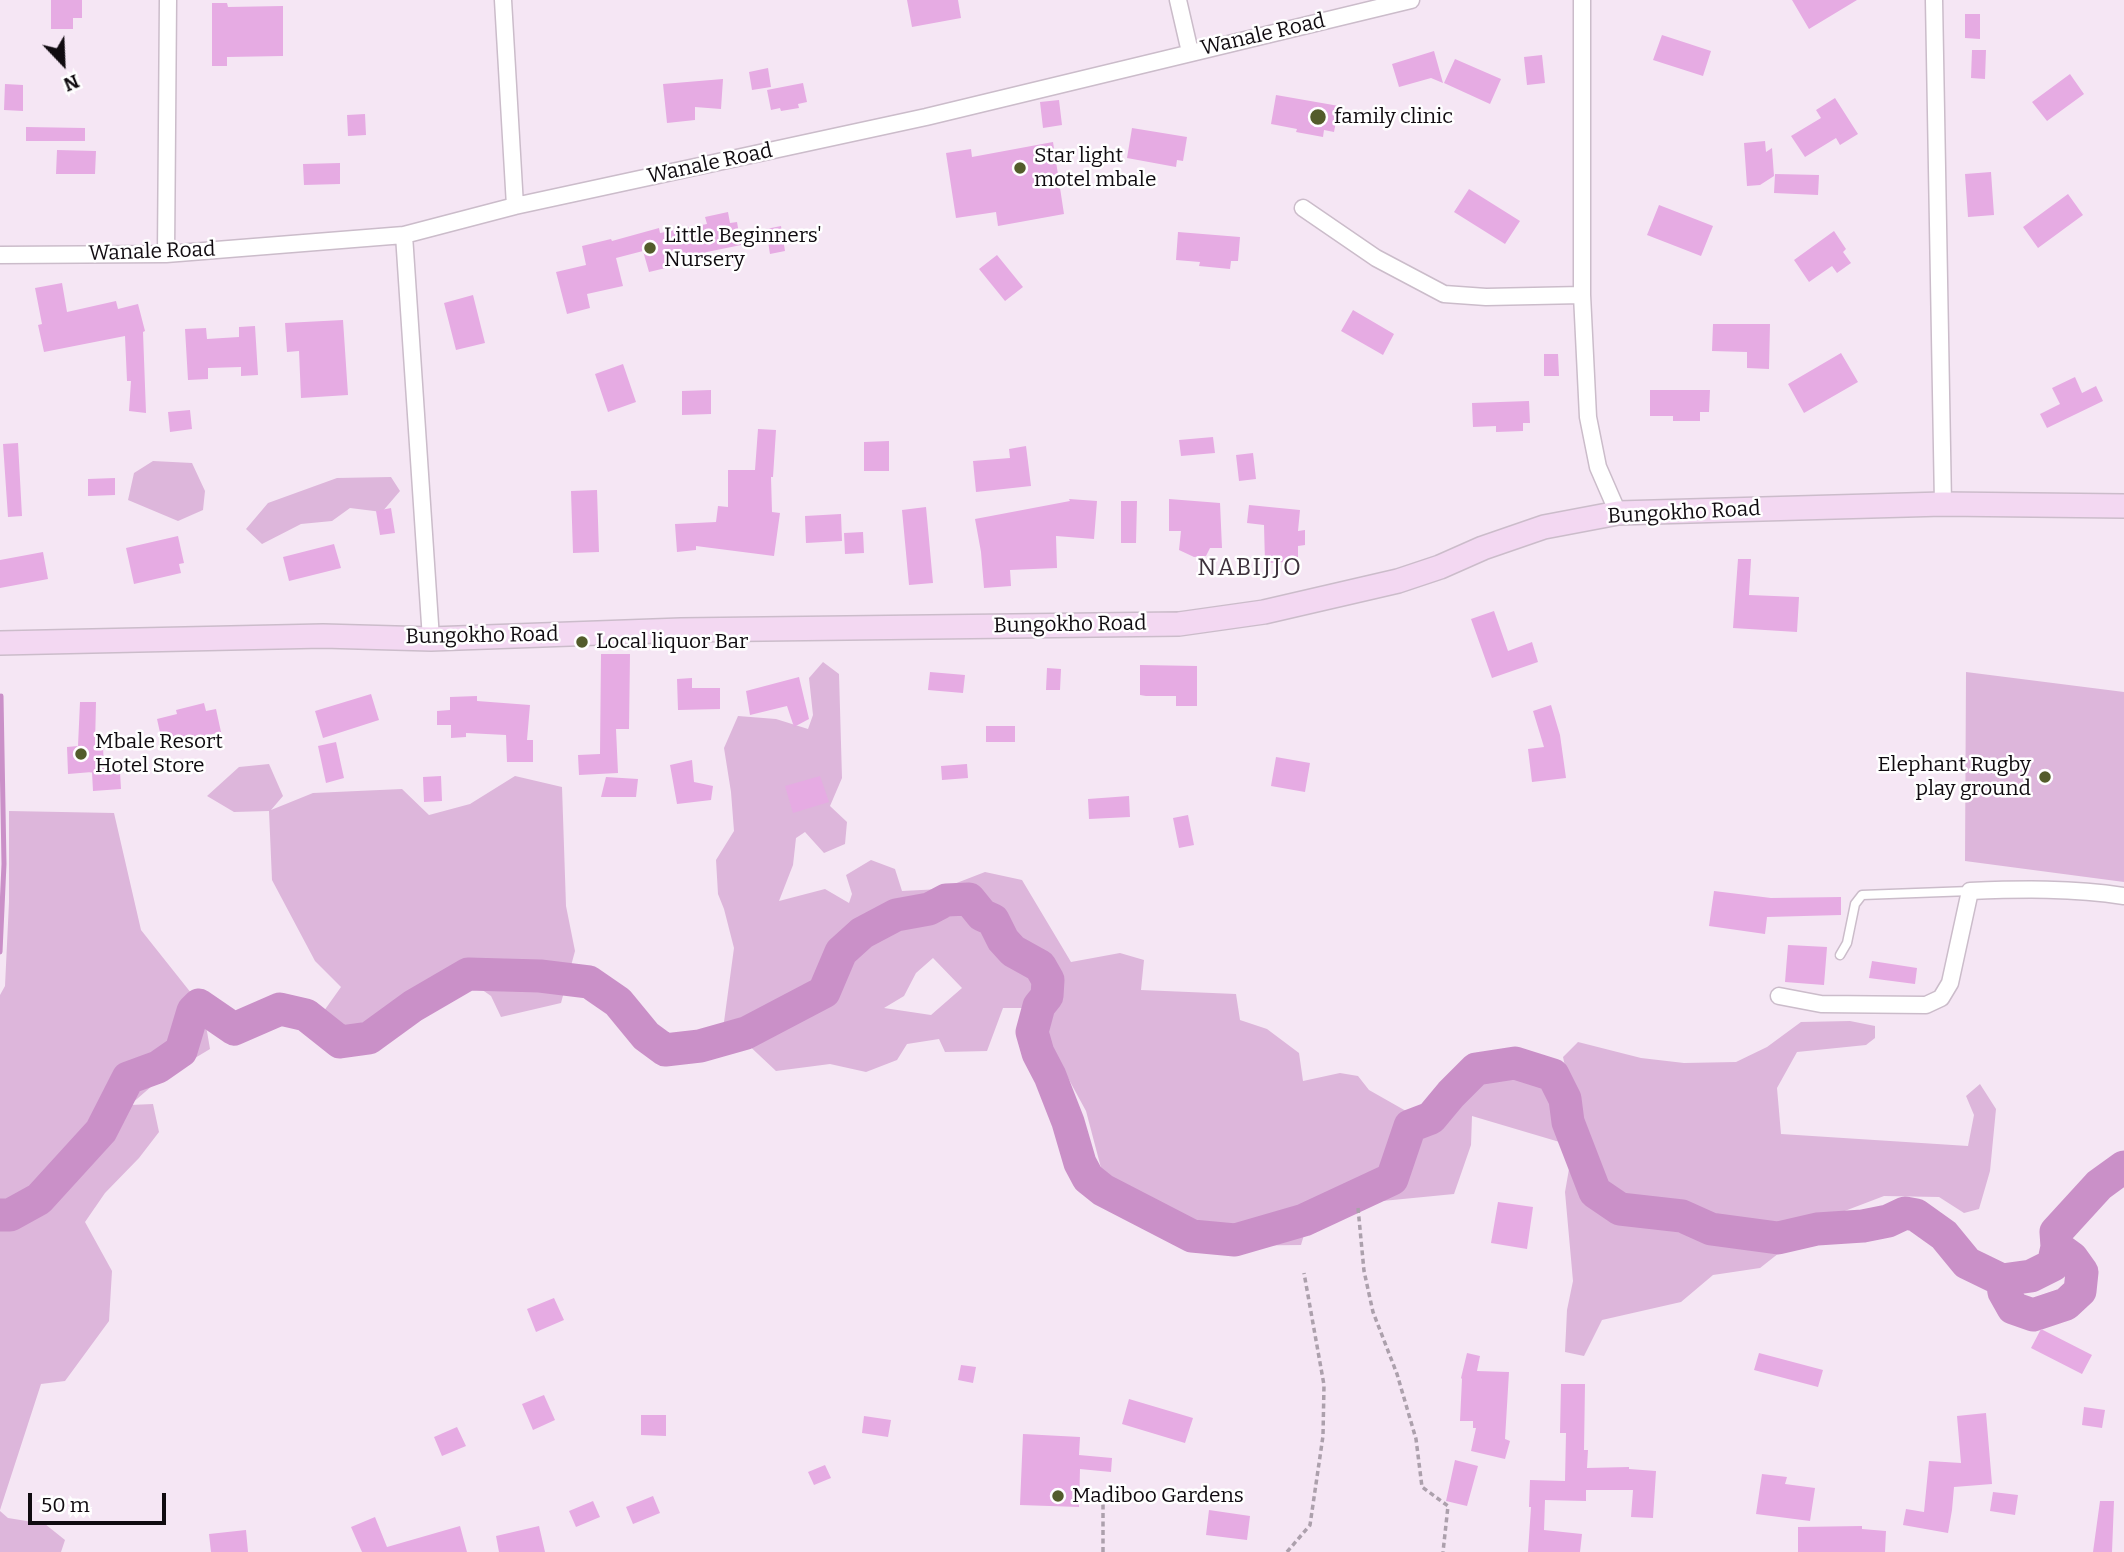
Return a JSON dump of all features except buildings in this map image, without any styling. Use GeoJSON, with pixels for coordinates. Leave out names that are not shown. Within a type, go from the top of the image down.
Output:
{"type":"FeatureCollection","features":[{"type":"Feature","properties":{"kind":"street"},"geometry":{"type":"LineString","coordinates":[[166,254],[168,0]]}},
{"type":"Feature","properties":{"kind":"street"},"geometry":{"type":"LineString","coordinates":[[503,0],[515,206]]}},
{"type":"Feature","properties":{"kind":"street"},"geometry":{"type":"LineString","coordinates":[[1178,0],[1190,52]]}},
{"type":"Feature","properties":{"kind":"street","name":"Wanale Road"},"geometry":{"type":"LineString","coordinates":[[0,255],[166,254],[404,235],[515,206],[926,117],[1411,0]]}},
{"type":"Feature","properties":{"kind":"street"},"geometry":{"type":"LineString","coordinates":[[1582,0],[1582,295],[1590,430],[1598,467],[1618,513]]}},
{"type":"Feature","properties":{"kind":"street"},"geometry":{"type":"LineString","coordinates":[[1934,0],[1943,504]]}},
{"type":"Feature","properties":{"kind":"street"},"geometry":{"type":"LineString","coordinates":[[1303,208],[1376,258],[1444,294],[1486,297],[1582,295]]}},
{"type":"Feature","properties":{"kind":"street"},"geometry":{"type":"LineString","coordinates":[[404,235],[431,639]]}},
{"type":"Feature","properties":{"kind":"street","name":"Bungokho Road"},"geometry":{"type":"LineString","coordinates":[[0,643],[323,636],[431,639],[681,630],[1179,624],[1264,612],[1398,581],[1544,527],[1618,513],[1943,504],[2124,506]]}},
{"type":"Feature","properties":{"kind":"street"},"geometry":{"type":"LineString","coordinates":[[1779,996],[1821,1004],[1926,1005],[1941,998],[1950,983],[1970,891],[2011,889],[2099,892],[2124,896]]}},
{"type":"Feature","properties":{"kind":"lane"},"geometry":{"type":"LineString","coordinates":[[1840,956],[1847,943],[1855,904],[1862,895],[1970,891]]}},
{"type":"Feature","properties":{"kind":"path"},"geometry":{"type":"LineString","coordinates":[[1358,1209],[1364,1271],[1373,1312],[1397,1374],[1416,1439],[1422,1487],[1448,1506],[1443,1552]]}},
{"type":"Feature","properties":{"kind":"path"},"geometry":{"type":"LineString","coordinates":[[1287,1552],[1310,1525],[1323,1436],[1324,1385],[1304,1273]]}},
{"type":"Feature","properties":{"kind":"path"},"geometry":{"type":"LineString","coordinates":[[1103,1502],[1103,1552]]}},
{"type":"Feature","properties":{"kind":"shaded area"},"geometry":{"type":"Polygon","coordinates":[[[153,461],[192,463],[205,491],[203,510],[178,521],[128,500],[134,473],[153,461]]]}},
{"type":"Feature","properties":{"kind":"shaded area"},"geometry":{"type":"Polygon","coordinates":[[[391,477],[400,491],[382,512],[350,508],[332,521],[301,524],[262,544],[246,529],[268,503],[337,478],[391,477]]]}},
{"type":"Feature","properties":{"kind":"shaded area"},"geometry":{"type":"Polygon","coordinates":[[[823,662],[839,674],[842,778],[830,806],[847,822],[845,844],[824,853],[805,832],[796,838],[793,865],[779,901],[825,889],[849,903],[852,894],[846,875],[871,860],[895,869],[902,891],[941,889],[985,872],[1022,880],[1071,962],[1120,953],[1144,960],[1141,990],[1236,994],[1240,1020],[1267,1029],[1299,1053],[1303,1081],[1340,1073],[1358,1076],[1369,1090],[1406,1111],[1431,1108],[1461,1073],[1479,1061],[1508,1056],[1541,1060],[1549,1085],[1576,1117],[1563,1057],[1578,1042],[1641,1058],[1684,1063],[1736,1062],[1767,1047],[1801,1022],[1850,1021],[1875,1026],[1875,1038],[1866,1045],[1797,1052],[1777,1088],[1781,1134],[1968,1146],[1974,1115],[1966,1096],[1980,1084],[1996,1109],[1990,1171],[1979,1209],[1964,1213],[1939,1197],[1884,1196],[1821,1220],[1760,1268],[1713,1275],[1681,1302],[1602,1320],[1584,1356],[1565,1352],[1567,1310],[1573,1281],[1565,1192],[1573,1146],[1472,1116],[1471,1145],[1454,1194],[1362,1203],[1313,1204],[1301,1245],[1213,1246],[1185,1239],[1143,1220],[1105,1183],[1086,1111],[1030,1008],[1003,1008],[987,1051],[945,1052],[939,1039],[907,1044],[897,1060],[866,1072],[830,1064],[776,1071],[724,1022],[734,948],[718,894],[716,860],[734,831],[724,748],[738,716],[776,719],[808,729],[813,715],[809,678],[823,662]],[[933,958],[916,973],[904,996],[884,1008],[931,1015],[962,988],[933,958]]]}},
{"type":"Feature","properties":{"kind":"shaded area","name":"Elephant Rugby play ground"},"geometry":{"type":"Polygon","coordinates":[[[1966,672],[2124,692],[2124,882],[1965,861],[1966,672]]]}},
{"type":"Feature","properties":{"kind":"shaded area"},"geometry":{"type":"Polygon","coordinates":[[[269,764],[283,796],[271,810],[313,793],[402,789],[429,815],[470,804],[515,776],[562,787],[566,906],[575,951],[561,1003],[501,1017],[491,996],[471,982],[389,1006],[349,1052],[309,1032],[341,987],[315,961],[272,880],[269,811],[234,812],[207,796],[239,767],[269,764]]]}},
{"type":"Feature","properties":{"kind":"shaded area"},"geometry":{"type":"Polygon","coordinates":[[[9,811],[114,813],[141,930],[203,1008],[210,1049],[160,1079],[130,1105],[153,1104],[159,1132],[139,1158],[105,1193],[85,1222],[112,1271],[109,1321],[65,1381],[41,1384],[0,1510],[0,995],[5,986],[9,811]]]}},
{"type":"Feature","properties":{"kind":"shaded area"},"geometry":{"type":"Polygon","coordinates":[[[0,1511],[8,1518],[45,1524],[65,1540],[61,1552],[0,1552],[0,1511]]]}},
{"type":"Feature","properties":{"kind":"waterway"},"geometry":{"type":"LineString","coordinates":[[0,952],[4,864],[1,696]]}},
{"type":"Feature","properties":{"kind":"waterway"},"geometry":{"type":"LineString","coordinates":[[0,1215],[10,1215],[39,1199],[101,1131],[128,1078],[158,1067],[181,1051],[193,1011],[199,1005],[234,1029],[280,1009],[306,1015],[340,1042],[369,1038],[413,1006],[468,974],[540,976],[589,982],[618,1002],[646,1036],[665,1050],[700,1046],[746,1033],[824,992],[841,952],[862,933],[896,915],[929,909],[946,900],[969,899],[982,915],[993,920],[1003,940],[1013,951],[1040,966],[1048,980],[1047,996],[1039,1006],[1032,1032],[1088,1178],[1103,1190],[1192,1236],[1235,1240],[1304,1220],[1392,1179],[1410,1126],[1431,1118],[1476,1069],[1515,1063],[1553,1075],[1565,1099],[1568,1122],[1595,1192],[1620,1209],[1682,1216],[1711,1229],[1778,1238],[1817,1229],[1863,1226],[1888,1221],[1905,1213],[1916,1215],[1944,1235],[1967,1263],[2002,1280],[2031,1276],[2053,1265],[2057,1247],[2056,1232],[2099,1185],[2124,1167]]}},
{"type":"Feature","properties":{"kind":"waterway"},"geometry":{"type":"LineString","coordinates":[[2002,1280],[2004,1292],[2013,1308],[2033,1315],[2066,1304],[2080,1291],[2082,1272],[2072,1258],[2057,1247]]}},
{"type":"Feature","properties":{"kind":"place","name":"family clinic"},"geometry":{"type":"Point","coordinates":[1318,117]}},
{"type":"Feature","properties":{"kind":"place","name":"Star light motel mbale"},"geometry":{"type":"Point","coordinates":[1020,168]}},
{"type":"Feature","properties":{"kind":"place","name":"Little Beginners' Nursery"},"geometry":{"type":"Point","coordinates":[650,248]}},
{"type":"Feature","properties":{"kind":"place","name":"Local liquor Bar"},"geometry":{"type":"Point","coordinates":[582,642]}},
{"type":"Feature","properties":{"kind":"place","name":"Mbale Resort Hotel Store"},"geometry":{"type":"Point","coordinates":[81,754]}},
{"type":"Feature","properties":{"kind":"place","name":"Elephant Rugby play ground"},"geometry":{"type":"Point","coordinates":[2045,777]}},
{"type":"Feature","properties":{"kind":"place","name":"Madiboo Gardens"},"geometry":{"type":"Point","coordinates":[1058,1496]}},
{"type":"Feature","properties":{"kind":"district","name":"NABIJJO"},"geometry":{"type":"Point","coordinates":[1250,568]}}]}
